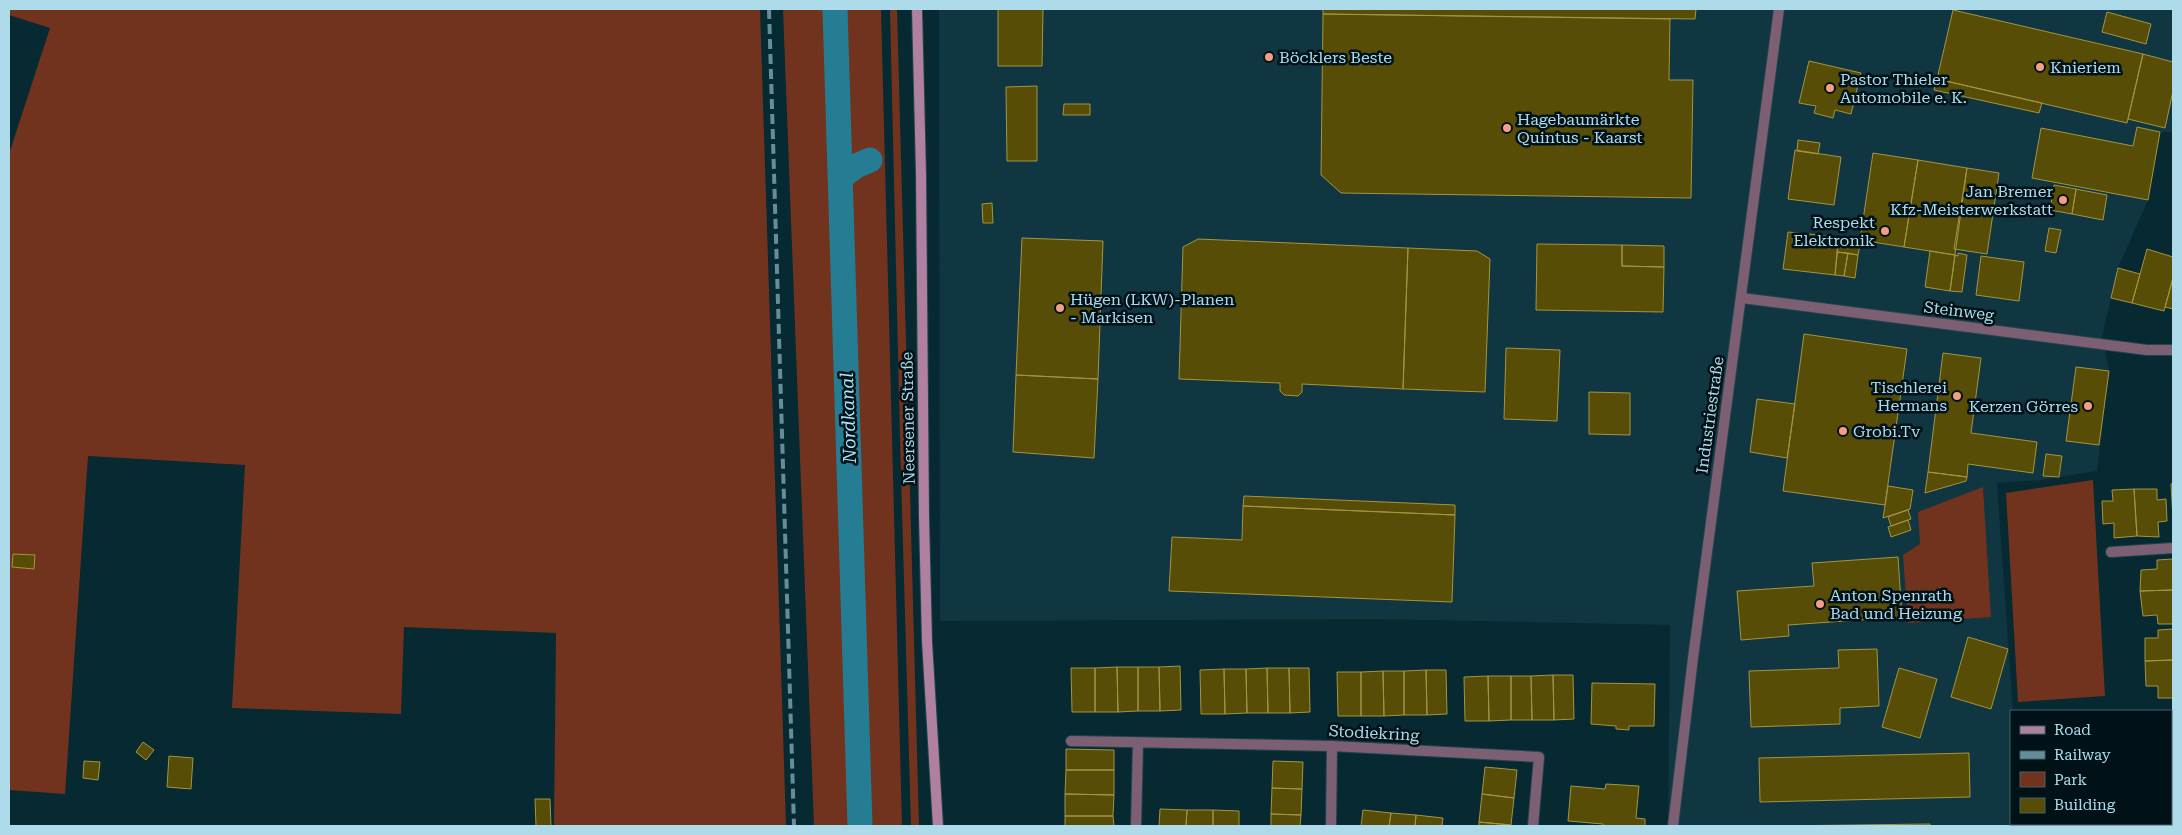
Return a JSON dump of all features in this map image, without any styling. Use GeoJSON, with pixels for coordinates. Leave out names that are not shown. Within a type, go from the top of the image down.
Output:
{"type":"FeatureCollection","features":[{"type":"Feature","properties":{"kind":"main road","name":"Neersener Straße"},"geometry":{"type":"LineString","coordinates":[[917,9],[927,641],[938,826]]}},
{"type":"Feature","properties":{"kind":"street","name":"Industriestraße"},"geometry":{"type":"LineString","coordinates":[[1673,826],[1693,658],[1779,9]]}},
{"type":"Feature","properties":{"kind":"street","name":"Steinweg"},"geometry":{"type":"LineString","coordinates":[[1742,298],[2147,350],[2173,350]]}},
{"type":"Feature","properties":{"kind":"street"},"geometry":{"type":"LineString","coordinates":[[2111,552],[2173,548]]}},
{"type":"Feature","properties":{"kind":"street","name":"Stodiekring"},"geometry":{"type":"LineString","coordinates":[[1071,741],[1332,746],[1538,757],[1533,826]]}},
{"type":"Feature","properties":{"kind":"street"},"geometry":{"type":"LineString","coordinates":[[1136,826],[1138,742]]}},
{"type":"Feature","properties":{"kind":"street"},"geometry":{"type":"LineString","coordinates":[[1331,826],[1332,746]]}},
{"type":"Feature","properties":{"kind":"shaded area"},"geometry":{"type":"Polygon","coordinates":[[[939,9],[2173,9],[2173,132],[2160,132],[2148,200],[2118,268],[2102,337],[2109,371],[2097,471],[2042,480],[1997,483],[2013,710],[2010,710],[2010,825],[2018,826],[1668,826],[1670,625],[1375,619],[940,621],[939,9]]]}},
{"type":"Feature","properties":{"kind":"green space"},"geometry":{"type":"Polygon","coordinates":[[[9,9],[760,9],[786,826],[554,826],[556,633],[404,627],[401,714],[232,708],[245,465],[88,456],[65,794],[9,790],[9,154],[50,28],[9,15],[9,9]]]}},
{"type":"Feature","properties":{"kind":"green space"},"geometry":{"type":"Polygon","coordinates":[[[783,9],[881,9],[902,826],[814,826],[783,9]]]}},
{"type":"Feature","properties":{"kind":"green space"},"geometry":{"type":"Polygon","coordinates":[[[890,9],[897,9],[919,826],[911,826],[890,9]]]}},
{"type":"Feature","properties":{"kind":"green space"},"geometry":{"type":"Polygon","coordinates":[[[2093,480],[2105,696],[2018,702],[2006,493],[2093,480]]]}},
{"type":"Feature","properties":{"kind":"green space"},"geometry":{"type":"Polygon","coordinates":[[[1983,487],[1991,617],[1908,623],[1903,555],[1920,544],[1918,512],[1983,487]]]}},
{"type":"Feature","properties":{"kind":"building"},"geometry":{"type":"Polygon","coordinates":[[[998,9],[1043,9],[1042,66],[998,66],[998,9]]]}},
{"type":"Feature","properties":{"kind":"building"},"geometry":{"type":"Polygon","coordinates":[[[1323,9],[1696,9],[1695,19],[1323,14],[1323,9]]]}},
{"type":"Feature","properties":{"kind":"building","name":"Knieriem"},"geometry":{"type":"Polygon","coordinates":[[[1953,10],[2143,54],[2127,123],[1937,79],[1953,10]]]}},
{"type":"Feature","properties":{"kind":"building"},"geometry":{"type":"Polygon","coordinates":[[[2107,12],[2151,24],[2146,44],[2102,32],[2107,12]]]}},
{"type":"Feature","properties":{"kind":"building","name":"Hagebaumärkte Quintus - Kaarst"},"geometry":{"type":"Polygon","coordinates":[[[1323,14],[1670,19],[1669,80],[1693,80],[1691,198],[1341,193],[1321,175],[1323,14]]]}},
{"type":"Feature","properties":{"kind":"building"},"geometry":{"type":"Polygon","coordinates":[[[2143,54],[2173,62],[2173,91],[2165,128],[2128,119],[2143,54]]]}},
{"type":"Feature","properties":{"kind":"building","name":"Pastor Thieler Automobile e. K."},"geometry":{"type":"Polygon","coordinates":[[[1809,61],[1861,73],[1851,114],[1835,110],[1833,118],[1814,113],[1816,106],[1799,103],[1809,61]]]}},
{"type":"Feature","properties":{"kind":"building"},"geometry":{"type":"Polygon","coordinates":[[[1937,79],[2042,103],[2039,113],[1934,90],[1937,79]]]}},
{"type":"Feature","properties":{"kind":"building"},"geometry":{"type":"Polygon","coordinates":[[[1037,86],[1037,161],[1007,161],[1006,87],[1037,86]]]}},
{"type":"Feature","properties":{"kind":"building"},"geometry":{"type":"Polygon","coordinates":[[[1064,104],[1090,104],[1090,115],[1063,115],[1064,104]]]}},
{"type":"Feature","properties":{"kind":"building"},"geometry":{"type":"Polygon","coordinates":[[[2137,127],[2160,132],[2148,200],[2032,178],[2041,128],[2133,146],[2137,127]]]}},
{"type":"Feature","properties":{"kind":"building"},"geometry":{"type":"Polygon","coordinates":[[[1798,140],[1820,143],[1818,154],[1797,151],[1798,140]]]}},
{"type":"Feature","properties":{"kind":"building"},"geometry":{"type":"Polygon","coordinates":[[[1795,150],[1841,157],[1834,205],[1788,199],[1795,150]]]}},
{"type":"Feature","properties":{"kind":"building"},"geometry":{"type":"Polygon","coordinates":[[[1873,153],[1918,160],[1904,247],[1860,240],[1873,153]]]}},
{"type":"Feature","properties":{"kind":"building"},"geometry":{"type":"Polygon","coordinates":[[[1918,160],[1967,168],[1955,255],[1904,247],[1918,160]]]}},
{"type":"Feature","properties":{"kind":"building"},"geometry":{"type":"Polygon","coordinates":[[[1967,168],[1999,173],[1987,254],[1954,249],[1967,168]]]}},
{"type":"Feature","properties":{"kind":"building","name":"Jan Bremer Kfz-Meisterwerkstatt"},"geometry":{"type":"Polygon","coordinates":[[[2054,185],[2076,189],[2072,214],[2050,210],[2054,185]]]}},
{"type":"Feature","properties":{"kind":"building"},"geometry":{"type":"Polygon","coordinates":[[[2076,189],[2107,195],[2103,220],[2072,214],[2076,189]]]}},
{"type":"Feature","properties":{"kind":"building"},"geometry":{"type":"Polygon","coordinates":[[[992,203],[993,223],[983,223],[982,204],[992,203]]]}},
{"type":"Feature","properties":{"kind":"building"},"geometry":{"type":"Polygon","coordinates":[[[2049,228],[2061,230],[2056,253],[2045,251],[2049,228]]]}},
{"type":"Feature","properties":{"kind":"building"},"geometry":{"type":"Polygon","coordinates":[[[1788,232],[1839,237],[1835,275],[1783,269],[1788,232]]]}},
{"type":"Feature","properties":{"kind":"building","name":"Hügen (LKW)-Planen - Markisen"},"geometry":{"type":"Polygon","coordinates":[[[1022,238],[1103,241],[1098,379],[1016,375],[1022,238]]]}},
{"type":"Feature","properties":{"kind":"building"},"geometry":{"type":"Polygon","coordinates":[[[1198,239],[1408,248],[1403,389],[1302,384],[1302,392],[1298,396],[1284,395],[1280,391],[1280,383],[1179,379],[1183,247],[1198,239]]]}},
{"type":"Feature","properties":{"kind":"building"},"geometry":{"type":"Polygon","coordinates":[[[1838,242],[1860,245],[1858,255],[1837,252],[1838,242]]]}},
{"type":"Feature","properties":{"kind":"building"},"geometry":{"type":"Polygon","coordinates":[[[1537,244],[1622,245],[1622,266],[1664,267],[1663,312],[1536,310],[1537,244]]]}},
{"type":"Feature","properties":{"kind":"building"},"geometry":{"type":"Polygon","coordinates":[[[1622,245],[1664,246],[1664,267],[1622,266],[1622,245]]]}},
{"type":"Feature","properties":{"kind":"building"},"geometry":{"type":"Polygon","coordinates":[[[1408,248],[1477,251],[1490,259],[1485,392],[1403,389],[1408,248]]]}},
{"type":"Feature","properties":{"kind":"building"},"geometry":{"type":"Polygon","coordinates":[[[2147,249],[2173,257],[2173,278],[2164,311],[2132,303],[2147,249]]]}},
{"type":"Feature","properties":{"kind":"building"},"geometry":{"type":"Polygon","coordinates":[[[1930,251],[1955,255],[1950,291],[1925,287],[1930,251]]]}},
{"type":"Feature","properties":{"kind":"building"},"geometry":{"type":"Polygon","coordinates":[[[1837,252],[1848,253],[1844,276],[1835,275],[1837,252]]]}},
{"type":"Feature","properties":{"kind":"building"},"geometry":{"type":"Polygon","coordinates":[[[1848,253],[1858,255],[1855,278],[1844,276],[1848,253]]]}},
{"type":"Feature","properties":{"kind":"building"},"geometry":{"type":"Polygon","coordinates":[[[1958,253],[1967,255],[1962,292],[1950,291],[1955,255],[1958,256],[1958,253]]]}},
{"type":"Feature","properties":{"kind":"building"},"geometry":{"type":"Polygon","coordinates":[[[1981,256],[2024,262],[2019,301],[1976,295],[1981,256]]]}},
{"type":"Feature","properties":{"kind":"building"},"geometry":{"type":"Polygon","coordinates":[[[2118,268],[2140,274],[2132,303],[2111,298],[2118,268]]]}},
{"type":"Feature","properties":{"kind":"building"},"geometry":{"type":"Polygon","coordinates":[[[2173,278],[2173,309],[2165,307],[2173,278]]]}},
{"type":"Feature","properties":{"kind":"building","name":"Grobi.Tv"},"geometry":{"type":"Polygon","coordinates":[[[1804,334],[1907,349],[1885,505],[1783,491],[1804,334]]]}},
{"type":"Feature","properties":{"kind":"building"},"geometry":{"type":"Polygon","coordinates":[[[1506,348],[1560,350],[1557,421],[1504,419],[1506,348]]]}},
{"type":"Feature","properties":{"kind":"building","name":"Tischlerei Hermans"},"geometry":{"type":"Polygon","coordinates":[[[1943,353],[1981,358],[1971,433],[2037,442],[2033,473],[1968,464],[1967,477],[1928,472],[1943,353]]]}},
{"type":"Feature","properties":{"kind":"building","name":"Kerzen Görres"},"geometry":{"type":"Polygon","coordinates":[[[2076,367],[2109,371],[2099,445],[2066,441],[2076,367]]]}},
{"type":"Feature","properties":{"kind":"building"},"geometry":{"type":"Polygon","coordinates":[[[1016,375],[1098,379],[1094,458],[1013,452],[1016,375]]]}},
{"type":"Feature","properties":{"kind":"building"},"geometry":{"type":"Polygon","coordinates":[[[1589,392],[1630,393],[1630,435],[1589,434],[1589,392]]]}},
{"type":"Feature","properties":{"kind":"building"},"geometry":{"type":"Polygon","coordinates":[[[1757,399],[1795,404],[1787,458],[1750,452],[1757,399]]]}},
{"type":"Feature","properties":{"kind":"building"},"geometry":{"type":"Polygon","coordinates":[[[2046,454],[2062,456],[2059,477],[2043,476],[2046,454]]]}},
{"type":"Feature","properties":{"kind":"building"},"geometry":{"type":"Polygon","coordinates":[[[1928,472],[1967,477],[1966,481],[1925,493],[1928,472]]]}},
{"type":"Feature","properties":{"kind":"building"},"geometry":{"type":"Polygon","coordinates":[[[2173,483],[2173,519],[2171,484],[2173,483]]]}},
{"type":"Feature","properties":{"kind":"building"},"geometry":{"type":"Polygon","coordinates":[[[1888,486],[1913,490],[1910,509],[1883,518],[1888,486]]]}},
{"type":"Feature","properties":{"kind":"building"},"geometry":{"type":"Polygon","coordinates":[[[2134,489],[2157,489],[2157,500],[2166,499],[2167,521],[2158,522],[2159,537],[2137,536],[2134,489]]]}},
{"type":"Feature","properties":{"kind":"building"},"geometry":{"type":"Polygon","coordinates":[[[2134,489],[2137,536],[2114,538],[2114,523],[2103,524],[2102,501],[2113,501],[2112,490],[2134,489]]]}},
{"type":"Feature","properties":{"kind":"building"},"geometry":{"type":"Polygon","coordinates":[[[1244,496],[1455,505],[1455,515],[1243,506],[1244,496]]]}},
{"type":"Feature","properties":{"kind":"building"},"geometry":{"type":"Polygon","coordinates":[[[1243,506],[1455,515],[1452,602],[1169,591],[1172,537],[1242,540],[1243,506]]]}},
{"type":"Feature","properties":{"kind":"building"},"geometry":{"type":"Polygon","coordinates":[[[1908,510],[1911,519],[1891,526],[1888,517],[1908,510]]]}},
{"type":"Feature","properties":{"kind":"building"},"geometry":{"type":"Polygon","coordinates":[[[1908,520],[1911,530],[1891,537],[1888,527],[1908,520]]]}},
{"type":"Feature","properties":{"kind":"building"},"geometry":{"type":"Polygon","coordinates":[[[13,554],[35,555],[34,569],[12,567],[13,554]]]}},
{"type":"Feature","properties":{"kind":"building","name":"Anton Spenrath Bad und Heizung"},"geometry":{"type":"Polygon","coordinates":[[[1898,557],[1902,617],[1788,625],[1789,636],[1741,640],[1737,591],[1814,586],[1812,563],[1898,557]]]}},
{"type":"Feature","properties":{"kind":"building"},"geometry":{"type":"Polygon","coordinates":[[[2173,559],[2173,590],[2140,591],[2141,570],[2157,569],[2157,560],[2173,559]]]}},
{"type":"Feature","properties":{"kind":"building"},"geometry":{"type":"Polygon","coordinates":[[[2173,590],[2173,624],[2158,624],[2157,615],[2143,616],[2140,591],[2173,590]]]}},
{"type":"Feature","properties":{"kind":"building"},"geometry":{"type":"Polygon","coordinates":[[[2173,629],[2173,660],[2145,661],[2145,638],[2158,638],[2158,630],[2173,629]]]}},
{"type":"Feature","properties":{"kind":"building"},"geometry":{"type":"Polygon","coordinates":[[[1968,637],[2008,649],[1991,709],[1951,697],[1968,637]]]}},
{"type":"Feature","properties":{"kind":"building"},"geometry":{"type":"Polygon","coordinates":[[[1877,649],[1879,706],[1840,708],[1840,724],[1751,727],[1749,671],[1839,668],[1838,650],[1877,649]]]}},
{"type":"Feature","properties":{"kind":"building"},"geometry":{"type":"Polygon","coordinates":[[[2173,660],[2173,698],[2158,698],[2158,686],[2146,686],[2145,661],[2173,660]]]}},
{"type":"Feature","properties":{"kind":"building"},"geometry":{"type":"Polygon","coordinates":[[[1180,666],[1181,710],[1160,711],[1159,667],[1180,666]]]}},
{"type":"Feature","properties":{"kind":"building"},"geometry":{"type":"Polygon","coordinates":[[[1117,667],[1118,712],[1095,712],[1095,668],[1117,667]]]}},
{"type":"Feature","properties":{"kind":"building"},"geometry":{"type":"Polygon","coordinates":[[[1117,667],[1138,667],[1138,711],[1118,712],[1117,667]]]}},
{"type":"Feature","properties":{"kind":"building"},"geometry":{"type":"Polygon","coordinates":[[[1138,667],[1159,667],[1160,711],[1138,711],[1138,667]]]}},
{"type":"Feature","properties":{"kind":"building"},"geometry":{"type":"Polygon","coordinates":[[[1071,668],[1095,668],[1095,712],[1072,712],[1071,668]]]}},
{"type":"Feature","properties":{"kind":"building"},"geometry":{"type":"Polygon","coordinates":[[[1267,668],[1268,713],[1247,713],[1246,669],[1267,668]]]}},
{"type":"Feature","properties":{"kind":"building"},"geometry":{"type":"Polygon","coordinates":[[[1267,668],[1289,668],[1290,713],[1268,713],[1267,668]]]}},
{"type":"Feature","properties":{"kind":"building"},"geometry":{"type":"Polygon","coordinates":[[[1289,668],[1309,668],[1310,712],[1290,713],[1289,668]]]}},
{"type":"Feature","properties":{"kind":"building"},"geometry":{"type":"Polygon","coordinates":[[[1899,668],[1937,679],[1920,738],[1882,727],[1899,668]]]}},
{"type":"Feature","properties":{"kind":"building"},"geometry":{"type":"Polygon","coordinates":[[[1224,669],[1225,714],[1201,714],[1200,670],[1224,669]]]}},
{"type":"Feature","properties":{"kind":"building"},"geometry":{"type":"Polygon","coordinates":[[[1224,669],[1246,669],[1247,713],[1225,714],[1224,669]]]}},
{"type":"Feature","properties":{"kind":"building"},"geometry":{"type":"Polygon","coordinates":[[[1426,670],[1427,715],[1404,715],[1404,671],[1426,670]]]}},
{"type":"Feature","properties":{"kind":"building"},"geometry":{"type":"Polygon","coordinates":[[[1426,670],[1446,670],[1447,714],[1427,715],[1426,670]]]}},
{"type":"Feature","properties":{"kind":"building"},"geometry":{"type":"Polygon","coordinates":[[[1383,671],[1384,716],[1361,716],[1361,672],[1383,671]]]}},
{"type":"Feature","properties":{"kind":"building"},"geometry":{"type":"Polygon","coordinates":[[[1383,671],[1404,671],[1404,715],[1384,716],[1383,671]]]}},
{"type":"Feature","properties":{"kind":"building"},"geometry":{"type":"Polygon","coordinates":[[[1337,672],[1361,672],[1361,716],[1338,716],[1337,672]]]}},
{"type":"Feature","properties":{"kind":"building"},"geometry":{"type":"Polygon","coordinates":[[[1553,675],[1554,720],[1532,720],[1531,676],[1553,675]]]}},
{"type":"Feature","properties":{"kind":"building"},"geometry":{"type":"Polygon","coordinates":[[[1553,675],[1573,675],[1574,719],[1554,720],[1553,675]]]}},
{"type":"Feature","properties":{"kind":"building"},"geometry":{"type":"Polygon","coordinates":[[[1488,676],[1489,721],[1465,721],[1464,677],[1488,676]]]}},
{"type":"Feature","properties":{"kind":"building"},"geometry":{"type":"Polygon","coordinates":[[[1488,676],[1511,676],[1511,720],[1489,721],[1488,676]]]}},
{"type":"Feature","properties":{"kind":"building"},"geometry":{"type":"Polygon","coordinates":[[[1511,676],[1531,676],[1532,720],[1511,720],[1511,676]]]}},
{"type":"Feature","properties":{"kind":"building"},"geometry":{"type":"Polygon","coordinates":[[[1592,683],[1655,684],[1654,726],[1629,726],[1629,730],[1616,729],[1616,726],[1591,724],[1592,683]]]}},
{"type":"Feature","properties":{"kind":"building"},"geometry":{"type":"Polygon","coordinates":[[[2172,712],[2173,712],[2172,728],[2172,712]]]}},
{"type":"Feature","properties":{"kind":"building"},"geometry":{"type":"Polygon","coordinates":[[[2173,728],[2173,745],[2172,745],[2173,728]]]}},
{"type":"Feature","properties":{"kind":"building"},"geometry":{"type":"Polygon","coordinates":[[[143,742],[154,750],[146,760],[136,752],[143,742]]]}},
{"type":"Feature","properties":{"kind":"building"},"geometry":{"type":"Polygon","coordinates":[[[2172,745],[2173,745],[2172,762],[2172,745]]]}},
{"type":"Feature","properties":{"kind":"building"},"geometry":{"type":"Polygon","coordinates":[[[1066,749],[1114,750],[1114,770],[1066,770],[1066,749]]]}},
{"type":"Feature","properties":{"kind":"building"},"geometry":{"type":"Polygon","coordinates":[[[1969,753],[1970,797],[1760,802],[1759,758],[1969,753]]]}},
{"type":"Feature","properties":{"kind":"building"},"geometry":{"type":"Polygon","coordinates":[[[169,756],[193,758],[191,789],[167,787],[169,756]]]}},
{"type":"Feature","properties":{"kind":"building"},"geometry":{"type":"Polygon","coordinates":[[[84,761],[100,762],[98,780],[83,778],[84,761]]]}},
{"type":"Feature","properties":{"kind":"building"},"geometry":{"type":"Polygon","coordinates":[[[1273,761],[1303,762],[1302,789],[1272,788],[1273,761]]]}},
{"type":"Feature","properties":{"kind":"building"},"geometry":{"type":"Polygon","coordinates":[[[2172,762],[2173,762],[2172,779],[2172,762]]]}},
{"type":"Feature","properties":{"kind":"building"},"geometry":{"type":"Polygon","coordinates":[[[1485,767],[1517,770],[1514,798],[1482,794],[1485,767]]]}},
{"type":"Feature","properties":{"kind":"building"},"geometry":{"type":"Polygon","coordinates":[[[1066,770],[1114,770],[1114,795],[1065,794],[1066,770]]]}},
{"type":"Feature","properties":{"kind":"building"},"geometry":{"type":"Polygon","coordinates":[[[1606,784],[1639,786],[1636,818],[1645,819],[1645,826],[1603,826],[1603,824],[1568,821],[1571,786],[1605,789],[1606,784]]]}},
{"type":"Feature","properties":{"kind":"building"},"geometry":{"type":"Polygon","coordinates":[[[1272,788],[1302,789],[1301,815],[1271,814],[1272,788]]]}},
{"type":"Feature","properties":{"kind":"building"},"geometry":{"type":"Polygon","coordinates":[[[1065,794],[1114,795],[1113,816],[1065,816],[1065,794]]]}},
{"type":"Feature","properties":{"kind":"building"},"geometry":{"type":"Polygon","coordinates":[[[1482,794],[1514,798],[1511,825],[1479,822],[1482,794]]]}},
{"type":"Feature","properties":{"kind":"building"},"geometry":{"type":"Polygon","coordinates":[[[535,799],[550,799],[551,826],[536,826],[535,799]]]}},
{"type":"Feature","properties":{"kind":"building"},"geometry":{"type":"Polygon","coordinates":[[[1160,809],[1187,810],[1186,826],[1159,826],[1160,809]]]}},
{"type":"Feature","properties":{"kind":"building"},"geometry":{"type":"Polygon","coordinates":[[[1187,810],[1213,810],[1213,826],[1186,826],[1187,810]]]}},
{"type":"Feature","properties":{"kind":"building"},"geometry":{"type":"Polygon","coordinates":[[[1213,810],[1239,811],[1239,826],[1213,826],[1213,810]]]}},
{"type":"Feature","properties":{"kind":"building"},"geometry":{"type":"Polygon","coordinates":[[[1363,810],[1391,813],[1389,826],[1361,826],[1363,810]]]}},
{"type":"Feature","properties":{"kind":"building"},"geometry":{"type":"Polygon","coordinates":[[[1391,813],[1416,815],[1415,826],[1389,826],[1391,813]]]}},
{"type":"Feature","properties":{"kind":"building"},"geometry":{"type":"Polygon","coordinates":[[[1271,814],[1301,815],[1300,826],[1271,826],[1271,814]]]}},
{"type":"Feature","properties":{"kind":"building"},"geometry":{"type":"Polygon","coordinates":[[[2173,814],[2173,826],[2122,826],[2172,825],[2173,814]]]}},
{"type":"Feature","properties":{"kind":"building"},"geometry":{"type":"Polygon","coordinates":[[[1416,815],[1443,818],[1442,826],[1415,826],[1416,815]]]}},
{"type":"Feature","properties":{"kind":"building"},"geometry":{"type":"Polygon","coordinates":[[[1065,816],[1113,816],[1114,826],[1065,826],[1065,816]]]}},
{"type":"Feature","properties":{"kind":"building"},"geometry":{"type":"Polygon","coordinates":[[[1479,822],[1511,825],[1511,826],[1479,826],[1479,822]]]}},
{"type":"Feature","properties":{"kind":"building"},"geometry":{"type":"Polygon","coordinates":[[[1930,824],[1930,826],[1775,826],[1930,824]]]}},
{"type":"Feature","properties":{"kind":"building"},"geometry":{"type":"Polygon","coordinates":[[[2076,825],[2122,825],[2122,826],[2076,825]]]}},
{"type":"Feature","properties":{"kind":"waterway","name":"Nordkanal"},"geometry":{"type":"LineString","coordinates":[[835,9],[860,826]]}},
{"type":"Feature","properties":{"kind":"waterway"},"geometry":{"type":"LineString","coordinates":[[840,178],[856,166],[870,160]]}},
{"type":"Feature","properties":{"kind":"railway"},"geometry":{"type":"LineString","coordinates":[[769,9],[794,826]]}},
{"type":"Feature","properties":{"kind":"place","name":"Böcklers Beste"},"geometry":{"type":"Point","coordinates":[1269,57]}},
{"type":"Feature","properties":{"kind":"place","name":"Knieriem"},"geometry":{"type":"Point","coordinates":[2040,67]}},
{"type":"Feature","properties":{"kind":"place","name":"Pastor Thieler Automobile e. K."},"geometry":{"type":"Point","coordinates":[1830,88]}},
{"type":"Feature","properties":{"kind":"place","name":"Hagebaumärkte Quintus - Kaarst"},"geometry":{"type":"Point","coordinates":[1507,128]}},
{"type":"Feature","properties":{"kind":"place","name":"Jan Bremer Kfz-Meisterwerkstatt"},"geometry":{"type":"Point","coordinates":[2063,200]}},
{"type":"Feature","properties":{"kind":"place","name":"Respekt Elektronik"},"geometry":{"type":"Point","coordinates":[1885,231]}},
{"type":"Feature","properties":{"kind":"place","name":"Hügen (LKW)-Planen - Markisen"},"geometry":{"type":"Point","coordinates":[1060,308]}},
{"type":"Feature","properties":{"kind":"place","name":"Tischlerei Hermans"},"geometry":{"type":"Point","coordinates":[1957,396]}},
{"type":"Feature","properties":{"kind":"place","name":"Kerzen Görres"},"geometry":{"type":"Point","coordinates":[2088,406]}},
{"type":"Feature","properties":{"kind":"place","name":"Grobi.Tv"},"geometry":{"type":"Point","coordinates":[1843,431]}},
{"type":"Feature","properties":{"kind":"place","name":"Anton Spenrath Bad und Heizung"},"geometry":{"type":"Point","coordinates":[1820,604]}}]}
